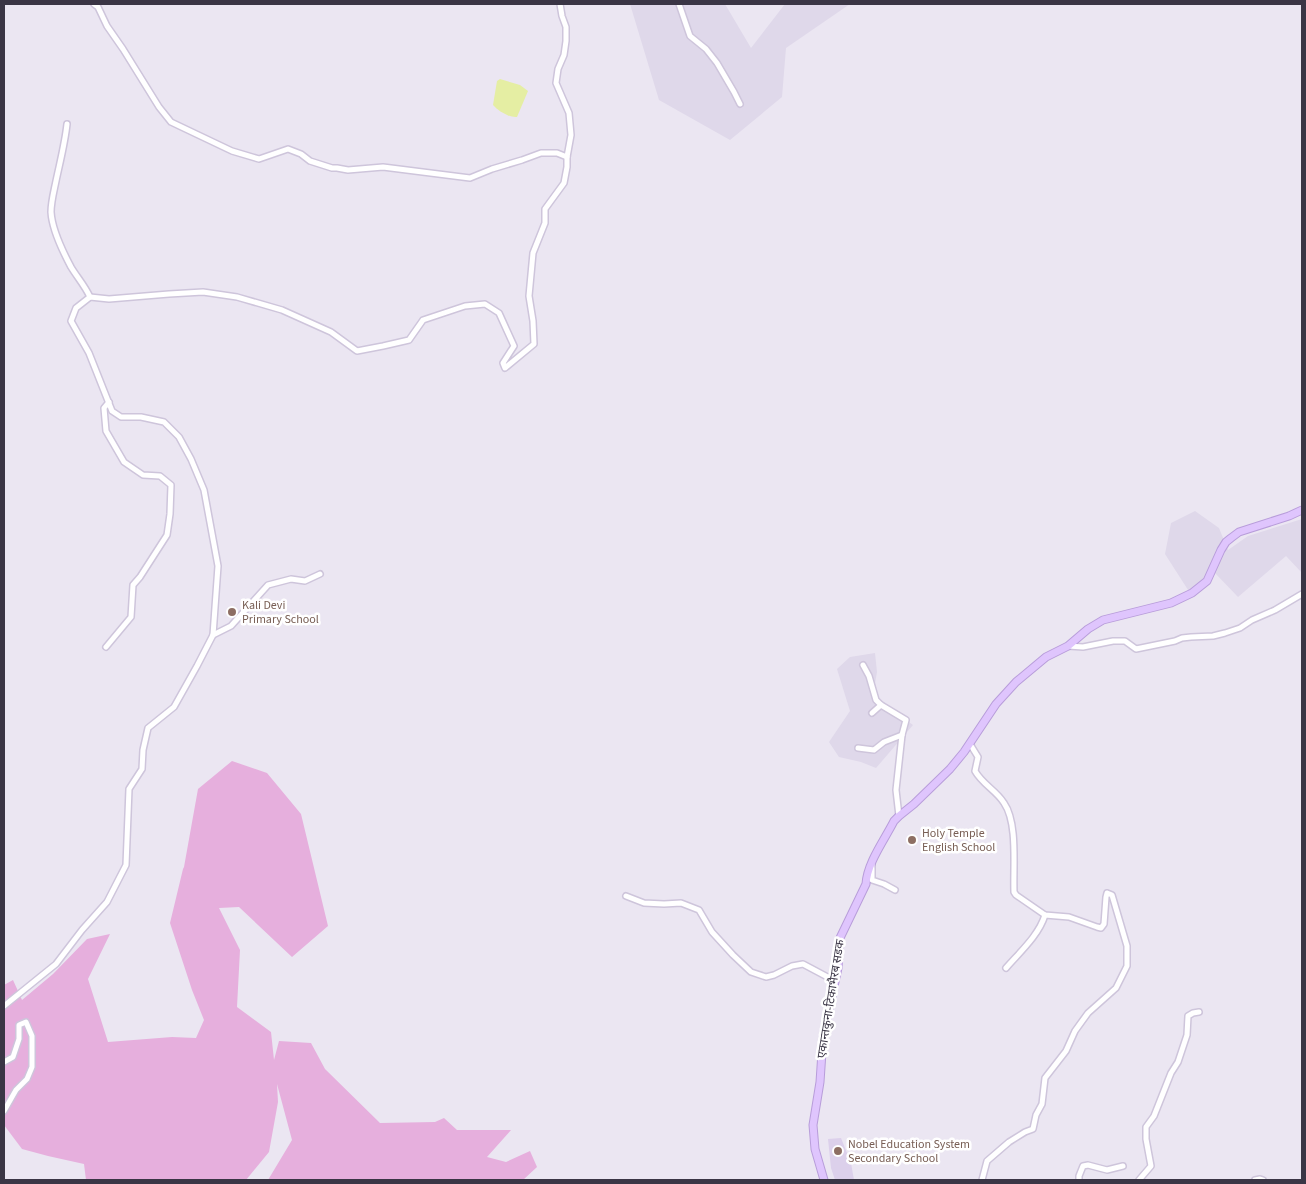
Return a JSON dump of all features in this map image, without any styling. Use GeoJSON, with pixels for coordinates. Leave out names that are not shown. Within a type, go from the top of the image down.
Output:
{"type":"FeatureCollection","features":[{"type":"Feature","properties":{"kind":"main road","name":"एकान्तकुना-टिकाभैरब सडक"},"geometry":{"type":"LineString","coordinates":[[824,1180],[815,1150],[813,1125],[820,1082],[823,1037],[839,963],[840,938],[866,884],[872,865],[894,821],[950,769],[970,744],[996,704],[1016,682],[1046,657],[1068,646],[1088,629],[1103,620],[1171,603],[1192,594],[1207,581],[1221,550],[1231,538],[1239,532],[1302,510]]}},
{"type":"Feature","properties":{"kind":"street"},"geometry":{"type":"LineString","coordinates":[[94,4],[159,107],[171,122],[232,151],[259,159],[288,149],[301,154],[310,161],[332,168],[348,170],[383,167],[470,178],[541,153],[557,153],[567,157]]}},
{"type":"Feature","properties":{"kind":"street"},"geometry":{"type":"LineString","coordinates":[[90,296],[109,300],[203,292],[237,297],[282,310],[331,332],[357,351],[409,340],[423,320],[465,306],[485,304],[499,313],[514,346],[503,363],[505,368],[534,344],[529,296],[533,253],[545,223],[545,209],[564,184],[567,167],[571,135],[569,113],[556,83],[566,41],[566,27],[560,4]]}},
{"type":"Feature","properties":{"kind":"street"},"geometry":{"type":"LineString","coordinates":[[679,4],[690,36],[706,49],[717,63],[740,104]]}},
{"type":"Feature","properties":{"kind":"street"},"geometry":{"type":"LineString","coordinates":[[67,124],[66,139],[51,212],[65,255],[90,296]]}},
{"type":"Feature","properties":{"kind":"street"},"geometry":{"type":"LineString","coordinates":[[4,1006],[56,964],[82,930],[107,902],[126,865],[129,789],[142,768],[143,750],[148,728],[174,707],[213,635],[218,566],[204,490],[180,437],[164,422],[121,417],[112,411],[89,353],[71,320],[76,308],[90,296]]}},
{"type":"Feature","properties":{"kind":"street"},"geometry":{"type":"LineString","coordinates":[[106,648],[131,617],[133,585],[167,535],[171,485],[160,476],[143,475],[124,462],[106,431],[104,408],[109,402]]}},
{"type":"Feature","properties":{"kind":"street"},"geometry":{"type":"LineString","coordinates":[[213,635],[231,626],[268,585],[291,579],[304,581],[320,574]]}},
{"type":"Feature","properties":{"kind":"street"},"geometry":{"type":"LineString","coordinates":[[1068,646],[1083,647],[1113,641],[1125,641],[1136,650],[1182,638],[1213,636],[1240,628],[1302,594]]}},
{"type":"Feature","properties":{"kind":"street"},"geometry":{"type":"LineString","coordinates":[[863,665],[869,676],[875,697],[881,705],[906,720],[902,734],[896,790],[899,816]]}},
{"type":"Feature","properties":{"kind":"street"},"geometry":{"type":"LineString","coordinates":[[872,713],[881,705]]}},
{"type":"Feature","properties":{"kind":"street"},"geometry":{"type":"LineString","coordinates":[[858,748],[874,750],[884,742],[902,734]]}},
{"type":"Feature","properties":{"kind":"street"},"geometry":{"type":"LineString","coordinates":[[970,744],[978,757],[974,771],[997,794],[1004,803],[1011,818],[1014,892],[1018,898],[1045,914],[1069,917],[1101,928],[1104,924],[1107,893],[1110,894],[1112,895],[1127,946],[1127,966],[1116,988],[1088,1013],[1075,1031],[1066,1051],[1045,1078],[1042,1104],[1036,1115],[1033,1130],[1025,1132],[1009,1142],[987,1161],[982,1180]]}},
{"type":"Feature","properties":{"kind":"street"},"geometry":{"type":"LineString","coordinates":[[872,865],[872,880],[895,890]]}},
{"type":"Feature","properties":{"kind":"street"},"geometry":{"type":"LineString","coordinates":[[626,896],[644,904],[681,903],[699,910],[712,932],[751,972],[766,977],[792,966],[803,964],[835,981]]}},
{"type":"Feature","properties":{"kind":"street"},"geometry":{"type":"LineString","coordinates":[[1006,968],[1037,932],[1045,914]]}},
{"type":"Feature","properties":{"kind":"street"},"geometry":{"type":"LineString","coordinates":[[1139,1180],[1151,1166],[1146,1139],[1146,1127],[1154,1116],[1171,1072],[1178,1062],[1187,1035],[1188,1016],[1193,1012],[1199,1012]]}},
{"type":"Feature","properties":{"kind":"street"},"geometry":{"type":"LineString","coordinates":[[4,1062],[14,1057],[19,1040],[19,1025],[26,1022],[32,1036],[32,1068],[27,1079],[16,1090],[4,1111]]}},
{"type":"Feature","properties":{"kind":"street"},"geometry":{"type":"LineString","coordinates":[[1079,1180],[1083,1166],[1088,1165],[1107,1170],[1122,1166]]}},
{"type":"Feature","properties":{"kind":"street"},"geometry":{"type":"LineString","coordinates":[[1255,1180],[1260,1178],[1263,1180]]}},
{"type":"Feature","properties":{"kind":"shaded area"},"geometry":{"type":"Polygon","coordinates":[[[630,4],[725,4],[751,48],[785,4],[850,4],[786,48],[782,97],[730,140],[659,100],[630,4]]]}},
{"type":"Feature","properties":{"kind":"shaded area"},"geometry":{"type":"Polygon","coordinates":[[[500,79],[520,85],[528,91],[517,117],[504,114],[493,105],[497,81],[500,79]]]}},
{"type":"Feature","properties":{"kind":"shaded area"},"geometry":{"type":"Polygon","coordinates":[[[1195,511],[1219,528],[1228,550],[1248,536],[1302,519],[1302,573],[1286,556],[1238,597],[1214,572],[1205,587],[1190,593],[1165,554],[1171,523],[1195,511]]]}},
{"type":"Feature","properties":{"kind":"shaded area"},"geometry":{"type":"Polygon","coordinates":[[[875,653],[877,672],[873,695],[913,725],[876,768],[839,757],[829,742],[850,711],[837,669],[850,657],[875,653]]]}},
{"type":"Feature","properties":{"kind":"shaded area"},"geometry":{"type":"Polygon","coordinates":[[[232,761],[267,773],[301,814],[328,926],[292,957],[239,907],[219,908],[240,950],[237,1007],[271,1032],[274,1060],[279,1041],[311,1043],[325,1069],[380,1123],[435,1122],[444,1118],[457,1130],[511,1130],[487,1157],[506,1162],[530,1151],[537,1167],[523,1180],[268,1180],[292,1140],[277,1084],[278,1102],[269,1152],[246,1180],[86,1180],[84,1164],[22,1149],[4,1125],[4,985],[13,980],[22,1000],[53,974],[87,939],[110,934],[88,979],[108,1042],[172,1037],[196,1038],[204,1020],[170,923],[184,867],[198,789],[232,761]]]}},
{"type":"Feature","properties":{"kind":"shaded area","name":"Nobel Education System Secondary School"},"geometry":{"type":"Polygon","coordinates":[[[841,1138],[851,1163],[854,1180],[835,1180],[831,1168],[828,1139],[841,1138]]]}},
{"type":"Feature","properties":{"kind":"place","name":"Kali Devi Primary School"},"geometry":{"type":"Point","coordinates":[232,612]}},
{"type":"Feature","properties":{"kind":"place","name":"Holy Temple English School"},"geometry":{"type":"Point","coordinates":[912,840]}},
{"type":"Feature","properties":{"kind":"place","name":"Nobel Education System Secondary School"},"geometry":{"type":"Point","coordinates":[838,1151]}}]}
